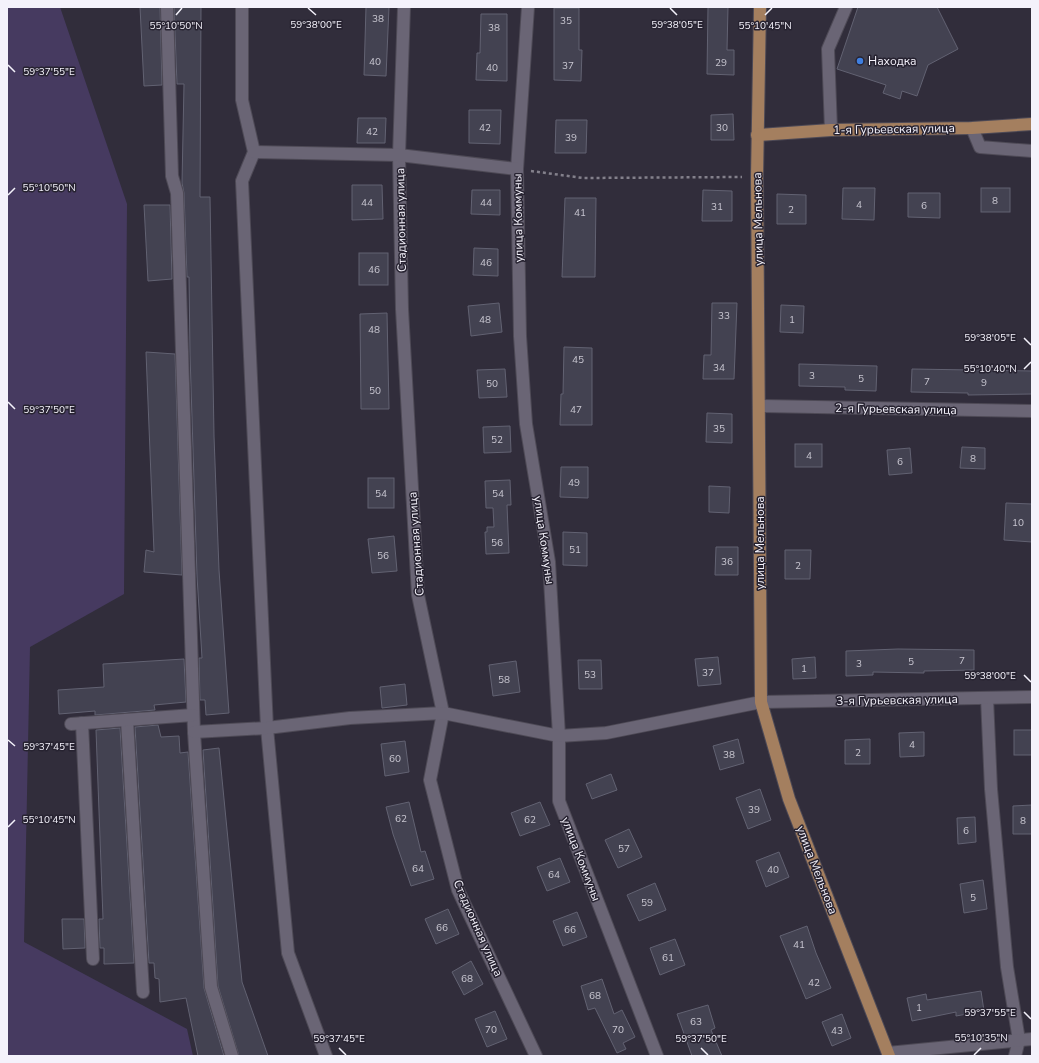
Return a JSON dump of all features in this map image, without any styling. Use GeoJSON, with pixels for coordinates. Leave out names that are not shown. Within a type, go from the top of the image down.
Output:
{"type":"FeatureCollection","features":[{"type":"Feature","properties":{"kind":"main road","name":"улица Мельнова"},"geometry":{"type":"LineString","coordinates":[[760,7],[757,177],[760,406],[761,702],[789,799],[889,1055]]}},
{"type":"Feature","properties":{"kind":"main road","name":"1-я Гурьевская улица"},"geometry":{"type":"LineString","coordinates":[[757,135],[831,130],[972,128],[1032,124]]}},
{"type":"Feature","properties":{"kind":"street"},"geometry":{"type":"LineString","coordinates":[[167,7],[172,176],[177,201],[194,732],[211,987],[232,1056]]}},
{"type":"Feature","properties":{"kind":"street"},"geometry":{"type":"LineString","coordinates":[[242,7],[242,100],[254,152],[242,181],[267,728],[288,953],[326,1056]]}},
{"type":"Feature","properties":{"kind":"street","name":"Стадионная улица"},"geometry":{"type":"LineString","coordinates":[[404,7],[400,155],[402,309],[418,595],[443,713],[430,780],[458,890],[536,1056]]}},
{"type":"Feature","properties":{"kind":"street","name":"улица Коммуны"},"geometry":{"type":"LineString","coordinates":[[528,7],[517,169],[520,336],[526,424],[549,562],[559,736],[559,801],[657,1056]]}},
{"type":"Feature","properties":{"kind":"street"},"geometry":{"type":"LineString","coordinates":[[831,130],[828,49],[846,7]]}},
{"type":"Feature","properties":{"kind":"street"},"geometry":{"type":"LineString","coordinates":[[972,128],[980,147],[1032,151]]}},
{"type":"Feature","properties":{"kind":"street"},"geometry":{"type":"LineString","coordinates":[[254,152],[400,155],[517,169]]}},
{"type":"Feature","properties":{"kind":"street","name":"2-я Гурьевская улица"},"geometry":{"type":"LineString","coordinates":[[760,406],[1032,411]]}},
{"type":"Feature","properties":{"kind":"street","name":"3-я Гурьевская улица"},"geometry":{"type":"LineString","coordinates":[[194,732],[267,728],[350,718],[443,713],[559,736],[606,733],[761,702],[1032,697]]}},
{"type":"Feature","properties":{"kind":"street"},"geometry":{"type":"LineString","coordinates":[[987,698],[991,789],[1007,967],[1019,1040],[1015,1056]]}},
{"type":"Feature","properties":{"kind":"street"},"geometry":{"type":"LineString","coordinates":[[93,960],[77,724],[193,715]]}},
{"type":"Feature","properties":{"kind":"street"},"geometry":{"type":"LineString","coordinates":[[127,720],[143,992]]}},
{"type":"Feature","properties":{"kind":"street"},"geometry":{"type":"LineString","coordinates":[[889,1055],[1032,1039]]}},
{"type":"Feature","properties":{"kind":"path"},"geometry":{"type":"LineString","coordinates":[[517,169],[583,178],[757,177]]}},
{"type":"Feature","properties":{"kind":"shaded area"},"geometry":{"type":"Polygon","coordinates":[[[7,7],[60,7],[127,204],[124,594],[30,647],[24,942],[187,1029],[193,1056],[7,1056],[7,7]]]}},
{"type":"Feature","properties":{"kind":"building"},"geometry":{"type":"Polygon","coordinates":[[[140,7],[160,7],[162,85],[144,86],[140,7]]]}},
{"type":"Feature","properties":{"kind":"building"},"geometry":{"type":"Polygon","coordinates":[[[174,7],[201,7],[200,197],[210,197],[214,436],[219,570],[229,713],[206,715],[205,700],[200,700],[199,658],[202,658],[197,576],[189,277],[187,277],[184,193],[182,183],[184,84],[177,84],[174,7]]]}},
{"type":"Feature","properties":{"kind":"building"},"geometry":{"type":"Polygon","coordinates":[[[366,7],[389,7],[386,76],[364,75],[366,7]]]}},
{"type":"Feature","properties":{"kind":"building"},"geometry":{"type":"Polygon","coordinates":[[[708,7],[728,7],[727,50],[734,50],[734,75],[707,74],[708,7]]]}},
{"type":"Feature","properties":{"kind":"building"},"geometry":{"type":"Polygon","coordinates":[[[858,7],[937,7],[958,49],[928,65],[917,96],[902,91],[900,99],[883,93],[886,85],[837,69],[858,7]]]}},
{"type":"Feature","properties":{"kind":"building"},"geometry":{"type":"Polygon","coordinates":[[[554,8],[579,8],[579,50],[582,50],[581,81],[554,80],[554,8]]]}},
{"type":"Feature","properties":{"kind":"building"},"geometry":{"type":"Polygon","coordinates":[[[481,14],[507,14],[507,81],[476,80],[477,53],[480,53],[481,14]]]}},
{"type":"Feature","properties":{"kind":"building"},"geometry":{"type":"Polygon","coordinates":[[[469,110],[501,110],[500,144],[469,143],[469,110]]]}},
{"type":"Feature","properties":{"kind":"building"},"geometry":{"type":"Polygon","coordinates":[[[733,114],[734,140],[711,140],[711,115],[733,114]]]}},
{"type":"Feature","properties":{"kind":"building"},"geometry":{"type":"Polygon","coordinates":[[[358,118],[386,118],[385,143],[357,143],[358,118]]]}},
{"type":"Feature","properties":{"kind":"building"},"geometry":{"type":"Polygon","coordinates":[[[556,120],[587,120],[586,153],[555,153],[556,120]]]}},
{"type":"Feature","properties":{"kind":"building"},"geometry":{"type":"Polygon","coordinates":[[[352,185],[382,185],[383,219],[352,220],[352,185]]]}},
{"type":"Feature","properties":{"kind":"building"},"geometry":{"type":"Polygon","coordinates":[[[843,188],[875,188],[874,220],[842,219],[843,188]]]}},
{"type":"Feature","properties":{"kind":"building"},"geometry":{"type":"Polygon","coordinates":[[[981,188],[1010,188],[1010,212],[981,212],[981,188]]]}},
{"type":"Feature","properties":{"kind":"building"},"geometry":{"type":"Polygon","coordinates":[[[472,190],[500,190],[500,215],[471,214],[472,190]]]}},
{"type":"Feature","properties":{"kind":"building"},"geometry":{"type":"Polygon","coordinates":[[[703,190],[732,191],[732,221],[702,221],[703,190]]]}},
{"type":"Feature","properties":{"kind":"building"},"geometry":{"type":"Polygon","coordinates":[[[908,193],[940,193],[940,218],[908,217],[908,193]]]}},
{"type":"Feature","properties":{"kind":"building"},"geometry":{"type":"Polygon","coordinates":[[[777,194],[806,195],[806,224],[777,224],[777,194]]]}},
{"type":"Feature","properties":{"kind":"building"},"geometry":{"type":"Polygon","coordinates":[[[565,198],[596,198],[595,277],[562,277],[565,198]]]}},
{"type":"Feature","properties":{"kind":"building"},"geometry":{"type":"Polygon","coordinates":[[[144,205],[170,205],[172,279],[148,281],[144,205]]]}},
{"type":"Feature","properties":{"kind":"building"},"geometry":{"type":"Polygon","coordinates":[[[474,248],[498,249],[498,276],[473,275],[474,248]]]}},
{"type":"Feature","properties":{"kind":"building"},"geometry":{"type":"Polygon","coordinates":[[[359,253],[388,253],[388,285],[359,285],[359,253]]]}},
{"type":"Feature","properties":{"kind":"building"},"geometry":{"type":"Polygon","coordinates":[[[499,303],[502,332],[471,336],[468,306],[499,303]]]}},
{"type":"Feature","properties":{"kind":"building"},"geometry":{"type":"Polygon","coordinates":[[[712,303],[737,303],[734,379],[703,379],[704,355],[711,355],[712,303]]]}},
{"type":"Feature","properties":{"kind":"building"},"geometry":{"type":"Polygon","coordinates":[[[781,305],[804,306],[803,333],[780,332],[781,305]]]}},
{"type":"Feature","properties":{"kind":"building"},"geometry":{"type":"Polygon","coordinates":[[[387,313],[389,409],[361,409],[360,314],[387,313]]]}},
{"type":"Feature","properties":{"kind":"building"},"geometry":{"type":"Polygon","coordinates":[[[564,347],[592,348],[592,425],[560,425],[561,394],[563,394],[564,347]]]}},
{"type":"Feature","properties":{"kind":"building"},"geometry":{"type":"Polygon","coordinates":[[[146,352],[175,354],[182,575],[144,572],[146,550],[154,552],[146,352]]]}},
{"type":"Feature","properties":{"kind":"building"},"geometry":{"type":"Polygon","coordinates":[[[799,364],[877,366],[876,391],[845,390],[845,387],[799,386],[799,364]]]}},
{"type":"Feature","properties":{"kind":"building"},"geometry":{"type":"Polygon","coordinates":[[[505,369],[507,397],[479,398],[477,370],[505,369]]]}},
{"type":"Feature","properties":{"kind":"building"},"geometry":{"type":"Polygon","coordinates":[[[912,369],[1032,371],[1032,394],[968,395],[968,393],[911,392],[912,369]]]}},
{"type":"Feature","properties":{"kind":"building"},"geometry":{"type":"Polygon","coordinates":[[[707,413],[732,414],[732,443],[706,442],[707,413]]]}},
{"type":"Feature","properties":{"kind":"building"},"geometry":{"type":"Polygon","coordinates":[[[510,426],[511,452],[484,453],[483,427],[510,426]]]}},
{"type":"Feature","properties":{"kind":"building"},"geometry":{"type":"Polygon","coordinates":[[[795,444],[822,444],[822,467],[795,467],[795,444]]]}},
{"type":"Feature","properties":{"kind":"building"},"geometry":{"type":"Polygon","coordinates":[[[962,447],[985,448],[985,469],[960,468],[962,447]]]}},
{"type":"Feature","properties":{"kind":"building"},"geometry":{"type":"Polygon","coordinates":[[[910,448],[912,473],[889,475],[887,450],[910,448]]]}},
{"type":"Feature","properties":{"kind":"building"},"geometry":{"type":"Polygon","coordinates":[[[561,467],[588,467],[588,498],[560,497],[561,467]]]}},
{"type":"Feature","properties":{"kind":"building"},"geometry":{"type":"Polygon","coordinates":[[[368,478],[394,478],[394,508],[368,508],[368,478]]]}},
{"type":"Feature","properties":{"kind":"building"},"geometry":{"type":"Polygon","coordinates":[[[510,480],[511,505],[507,505],[509,553],[486,554],[485,532],[487,532],[487,527],[494,527],[493,508],[486,508],[485,481],[510,480]]]}},
{"type":"Feature","properties":{"kind":"building"},"geometry":{"type":"Polygon","coordinates":[[[709,486],[730,487],[729,513],[709,512],[709,486]]]}},
{"type":"Feature","properties":{"kind":"building"},"geometry":{"type":"Polygon","coordinates":[[[1006,503],[1032,504],[1032,542],[1004,540],[1006,503]]]}},
{"type":"Feature","properties":{"kind":"building"},"geometry":{"type":"Polygon","coordinates":[[[563,532],[587,533],[587,566],[563,565],[563,532]]]}},
{"type":"Feature","properties":{"kind":"building"},"geometry":{"type":"Polygon","coordinates":[[[394,536],[397,571],[372,573],[368,539],[394,536]]]}},
{"type":"Feature","properties":{"kind":"building"},"geometry":{"type":"Polygon","coordinates":[[[716,547],[738,547],[738,575],[715,575],[716,547]]]}},
{"type":"Feature","properties":{"kind":"building"},"geometry":{"type":"Polygon","coordinates":[[[785,550],[811,550],[810,579],[785,579],[785,550]]]}},
{"type":"Feature","properties":{"kind":"building"},"geometry":{"type":"Polygon","coordinates":[[[898,649],[974,650],[974,670],[924,671],[924,673],[873,672],[873,675],[846,676],[846,651],[898,649]]]}},
{"type":"Feature","properties":{"kind":"building"},"geometry":{"type":"Polygon","coordinates":[[[718,657],[721,684],[698,686],[695,659],[718,657]]]}},
{"type":"Feature","properties":{"kind":"building"},"geometry":{"type":"Polygon","coordinates":[[[815,657],[816,678],[793,679],[792,659],[815,657]]]}},
{"type":"Feature","properties":{"kind":"building"},"geometry":{"type":"Polygon","coordinates":[[[184,659],[186,702],[154,705],[155,710],[95,715],[95,711],[59,714],[58,690],[104,687],[103,664],[184,659]]]}},
{"type":"Feature","properties":{"kind":"building"},"geometry":{"type":"Polygon","coordinates":[[[578,660],[601,660],[602,689],[579,689],[578,660]]]}},
{"type":"Feature","properties":{"kind":"building"},"geometry":{"type":"Polygon","coordinates":[[[516,661],[520,692],[493,696],[489,665],[516,661]]]}},
{"type":"Feature","properties":{"kind":"building"},"geometry":{"type":"Polygon","coordinates":[[[405,684],[407,705],[382,708],[380,687],[405,684]]]}},
{"type":"Feature","properties":{"kind":"building"},"geometry":{"type":"Polygon","coordinates":[[[158,725],[161,737],[179,736],[180,753],[188,752],[204,988],[224,1056],[198,1056],[186,998],[160,1002],[159,979],[155,978],[154,963],[149,963],[135,727],[158,725]]]}},
{"type":"Feature","properties":{"kind":"building"},"geometry":{"type":"Polygon","coordinates":[[[120,728],[134,963],[104,964],[104,948],[100,948],[99,919],[103,919],[96,730],[120,728]]]}},
{"type":"Feature","properties":{"kind":"building"},"geometry":{"type":"Polygon","coordinates":[[[1014,730],[1032,730],[1032,755],[1014,755],[1014,730]]]}},
{"type":"Feature","properties":{"kind":"building"},"geometry":{"type":"Polygon","coordinates":[[[924,732],[924,756],[900,757],[899,733],[924,732]]]}},
{"type":"Feature","properties":{"kind":"building"},"geometry":{"type":"Polygon","coordinates":[[[738,739],[744,763],[720,770],[713,746],[738,739]]]}},
{"type":"Feature","properties":{"kind":"building"},"geometry":{"type":"Polygon","coordinates":[[[870,739],[870,764],[845,764],[845,740],[870,739]]]}},
{"type":"Feature","properties":{"kind":"building"},"geometry":{"type":"Polygon","coordinates":[[[405,741],[409,772],[385,776],[381,744],[405,741]]]}},
{"type":"Feature","properties":{"kind":"building"},"geometry":{"type":"Polygon","coordinates":[[[219,748],[242,982],[268,1056],[239,1056],[218,986],[203,750],[219,748]]]}},
{"type":"Feature","properties":{"kind":"building"},"geometry":{"type":"Polygon","coordinates":[[[611,774],[617,790],[592,799],[586,784],[611,774]]]}},
{"type":"Feature","properties":{"kind":"building"},"geometry":{"type":"Polygon","coordinates":[[[760,789],[771,820],[748,829],[736,798],[760,789]]]}},
{"type":"Feature","properties":{"kind":"building"},"geometry":{"type":"Polygon","coordinates":[[[409,802],[421,852],[425,851],[434,879],[411,886],[393,834],[386,807],[409,802]]]}},
{"type":"Feature","properties":{"kind":"building"},"geometry":{"type":"Polygon","coordinates":[[[540,802],[550,825],[520,836],[511,813],[540,802]]]}},
{"type":"Feature","properties":{"kind":"building"},"geometry":{"type":"Polygon","coordinates":[[[1032,805],[1032,834],[1013,834],[1013,806],[1032,805]]]}},
{"type":"Feature","properties":{"kind":"building"},"geometry":{"type":"Polygon","coordinates":[[[975,817],[976,842],[958,844],[957,818],[975,817]]]}},
{"type":"Feature","properties":{"kind":"building"},"geometry":{"type":"Polygon","coordinates":[[[629,829],[642,857],[618,868],[605,840],[629,829]]]}},
{"type":"Feature","properties":{"kind":"building"},"geometry":{"type":"Polygon","coordinates":[[[779,852],[789,877],[766,887],[756,861],[779,852]]]}},
{"type":"Feature","properties":{"kind":"building"},"geometry":{"type":"Polygon","coordinates":[[[560,858],[570,882],[547,891],[537,867],[560,858]]]}},
{"type":"Feature","properties":{"kind":"building"},"geometry":{"type":"Polygon","coordinates":[[[983,880],[987,909],[964,913],[960,884],[983,880]]]}},
{"type":"Feature","properties":{"kind":"building"},"geometry":{"type":"Polygon","coordinates":[[[655,883],[666,910],[639,921],[627,895],[655,883]]]}},
{"type":"Feature","properties":{"kind":"building"},"geometry":{"type":"Polygon","coordinates":[[[448,909],[459,934],[436,944],[425,919],[448,909]]]}},
{"type":"Feature","properties":{"kind":"building"},"geometry":{"type":"Polygon","coordinates":[[[577,912],[587,937],[563,946],[553,921],[577,912]]]}},
{"type":"Feature","properties":{"kind":"building"},"geometry":{"type":"Polygon","coordinates":[[[62,919],[84,919],[85,948],[63,949],[62,919]]]}},
{"type":"Feature","properties":{"kind":"building"},"geometry":{"type":"Polygon","coordinates":[[[807,926],[816,953],[831,988],[806,999],[780,936],[807,926]]]}},
{"type":"Feature","properties":{"kind":"building"},"geometry":{"type":"Polygon","coordinates":[[[675,939],[685,965],[660,975],[650,948],[675,939]]]}},
{"type":"Feature","properties":{"kind":"building"},"geometry":{"type":"Polygon","coordinates":[[[471,961],[483,984],[464,995],[452,972],[471,961]]]}},
{"type":"Feature","properties":{"kind":"building"},"geometry":{"type":"Polygon","coordinates":[[[602,979],[614,1014],[622,1010],[635,1037],[623,1043],[626,1049],[617,1053],[595,1008],[588,1010],[581,986],[602,979]]]}},
{"type":"Feature","properties":{"kind":"building"},"geometry":{"type":"Polygon","coordinates":[[[981,991],[984,1011],[956,1016],[956,1012],[912,1021],[907,998],[926,994],[927,1000],[981,991]]]}},
{"type":"Feature","properties":{"kind":"building"},"geometry":{"type":"Polygon","coordinates":[[[708,1005],[715,1028],[711,1030],[722,1056],[692,1056],[677,1014],[708,1005]]]}},
{"type":"Feature","properties":{"kind":"building"},"geometry":{"type":"Polygon","coordinates":[[[495,1011],[507,1039],[487,1047],[475,1019],[495,1011]]]}},
{"type":"Feature","properties":{"kind":"building"},"geometry":{"type":"Polygon","coordinates":[[[842,1014],[851,1038],[832,1046],[822,1022],[842,1014]]]}},
{"type":"Feature","properties":{"kind":"place","name":"Находка"},"geometry":{"type":"Point","coordinates":[860,61]}}]}
